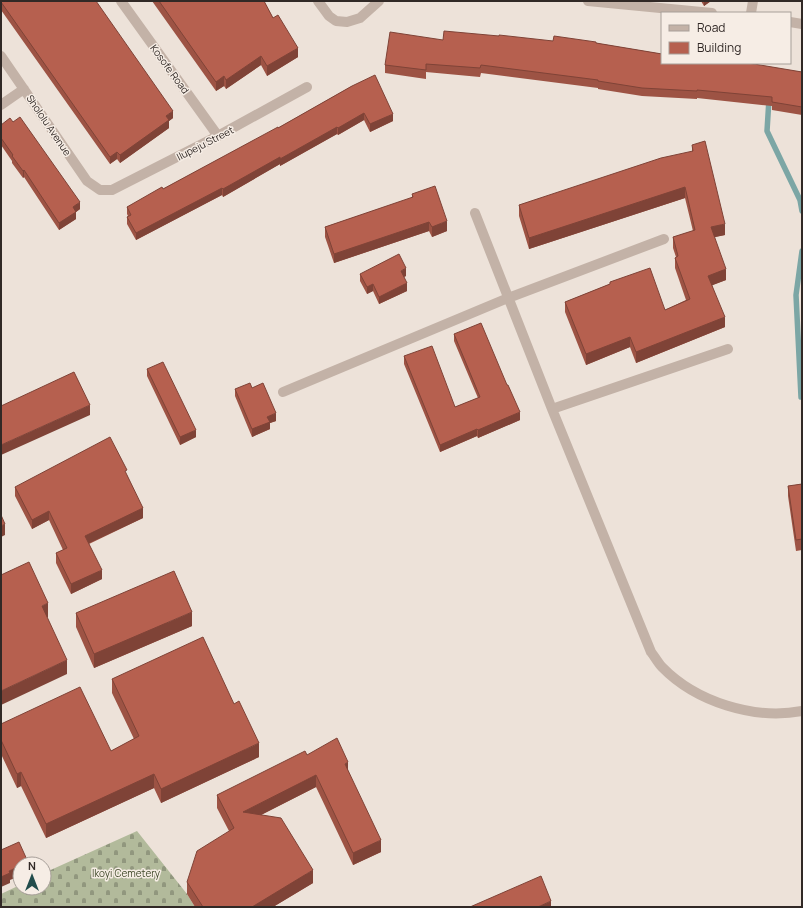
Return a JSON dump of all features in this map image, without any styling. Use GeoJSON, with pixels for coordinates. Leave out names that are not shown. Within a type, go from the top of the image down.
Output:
{"type":"FeatureCollection","features":[{"type":"Feature","properties":{"kind":"street","name":"Kosofe Road"},"geometry":{"type":"LineString","coordinates":[[122,1],[218,136]]}},
{"type":"Feature","properties":{"kind":"street"},"geometry":{"type":"LineString","coordinates":[[318,1],[329,16],[336,21],[347,22],[360,18],[379,1]]}},
{"type":"Feature","properties":{"kind":"street"},"geometry":{"type":"LineString","coordinates":[[588,1],[702,12]]}},
{"type":"Feature","properties":{"kind":"street"},"geometry":{"type":"LineString","coordinates":[[751,12],[753,1]]}},
{"type":"Feature","properties":{"kind":"street"},"geometry":{"type":"LineString","coordinates":[[791,22],[802,24]]}},
{"type":"Feature","properties":{"kind":"street","name":"Shololu Avenue"},"geometry":{"type":"LineString","coordinates":[[1,56],[87,181],[100,190]]}},
{"type":"Feature","properties":{"kind":"street","name":"Ilupeju Street"},"geometry":{"type":"LineString","coordinates":[[100,190],[112,190],[218,136],[307,86]]}},
{"type":"Feature","properties":{"kind":"street"},"geometry":{"type":"LineString","coordinates":[[1,105],[24,89]]}},
{"type":"Feature","properties":{"kind":"street"},"geometry":{"type":"LineString","coordinates":[[476,213],[552,409],[651,652],[661,667],[679,682],[701,696],[728,706],[774,714],[802,711]]}},
{"type":"Feature","properties":{"kind":"street"},"geometry":{"type":"LineString","coordinates":[[283,392],[508,298],[664,239]]}},
{"type":"Feature","properties":{"kind":"street"},"geometry":{"type":"LineString","coordinates":[[552,409],[728,349]]}},
{"type":"Feature","properties":{"kind":"green space","name":"Ikoyi Cemetery"},"geometry":{"type":"Polygon","coordinates":[[[137,831],[187,894],[195,907],[1,907],[1,894],[12,889],[12,896],[52,896],[52,869],[137,831]]]}},
{"type":"Feature","properties":{"kind":"building"},"geometry":{"type":"Polygon","coordinates":[[[1,1],[96,1],[173,111],[166,116],[169,120],[120,155],[117,152],[110,157],[1,1]]]}},
{"type":"Feature","properties":{"kind":"building"},"geometry":{"type":"Polygon","coordinates":[[[159,1],[264,1],[273,18],[278,15],[298,48],[267,66],[261,56],[226,80],[224,76],[216,82],[159,1]]]}},
{"type":"Feature","properties":{"kind":"building"},"geometry":{"type":"Polygon","coordinates":[[[444,31],[553,41],[554,36],[661,54],[661,64],[754,64],[802,72],[802,107],[772,102],[772,97],[697,90],[642,88],[598,80],[481,65],[480,68],[426,64],[426,70],[385,65],[390,32],[443,40],[444,31]]]}},
{"type":"Feature","properties":{"kind":"building"},"geometry":{"type":"Polygon","coordinates":[[[375,75],[393,114],[370,124],[364,113],[223,189],[222,188],[136,233],[127,217],[131,215],[127,207],[162,187],[163,189],[278,128],[352,86],[375,75]]]}},
{"type":"Feature","properties":{"kind":"building"},"geometry":{"type":"Polygon","coordinates":[[[20,117],[80,202],[73,207],[76,212],[59,223],[1,138],[1,125],[10,118],[13,122],[20,117]]]}},
{"type":"Feature","properties":{"kind":"building"},"geometry":{"type":"Polygon","coordinates":[[[705,141],[725,224],[711,227],[726,269],[708,276],[725,317],[636,352],[630,337],[586,354],[565,302],[610,284],[610,282],[650,268],[665,310],[690,299],[675,258],[678,256],[673,237],[695,230],[685,187],[529,238],[519,205],[661,158],[693,151],[692,145],[705,141]]]}},
{"type":"Feature","properties":{"kind":"building"},"geometry":{"type":"Polygon","coordinates":[[[435,186],[447,221],[432,227],[429,222],[334,254],[325,227],[413,197],[412,194],[435,186]]]}},
{"type":"Feature","properties":{"kind":"building"},"geometry":{"type":"Polygon","coordinates":[[[399,254],[406,268],[401,271],[407,283],[379,297],[373,284],[367,287],[360,274],[399,254]]]}},
{"type":"Feature","properties":{"kind":"building"},"geometry":{"type":"Polygon","coordinates":[[[481,323],[520,412],[440,445],[404,356],[432,346],[455,407],[480,397],[454,334],[481,323]]]}},
{"type":"Feature","properties":{"kind":"building"},"geometry":{"type":"Polygon","coordinates":[[[163,362],[196,430],[180,437],[147,369],[163,362]]]}},
{"type":"Feature","properties":{"kind":"building"},"geometry":{"type":"Polygon","coordinates":[[[74,372],[90,405],[1,445],[1,406],[74,372]]]}},
{"type":"Feature","properties":{"kind":"building"},"geometry":{"type":"Polygon","coordinates":[[[250,383],[252,388],[263,383],[276,413],[267,417],[270,422],[252,429],[235,389],[250,383]]]}},
{"type":"Feature","properties":{"kind":"building"},"geometry":{"type":"Polygon","coordinates":[[[110,437],[127,470],[125,471],[143,508],[85,536],[102,570],[71,584],[56,553],[67,548],[49,511],[32,520],[15,487],[110,437]]]}},
{"type":"Feature","properties":{"kind":"building"},"geometry":{"type":"Polygon","coordinates":[[[802,484],[802,539],[796,540],[788,486],[802,484]]]}},
{"type":"Feature","properties":{"kind":"building"},"geometry":{"type":"Polygon","coordinates":[[[1,515],[5,524],[1,526],[1,515]]]}},
{"type":"Feature","properties":{"kind":"building"},"geometry":{"type":"Polygon","coordinates":[[[29,562],[48,603],[42,606],[67,660],[1,691],[1,575],[29,562]]]}},
{"type":"Feature","properties":{"kind":"building"},"geometry":{"type":"Polygon","coordinates":[[[174,571],[192,612],[94,654],[76,613],[174,571]]]}},
{"type":"Feature","properties":{"kind":"building"},"geometry":{"type":"Polygon","coordinates":[[[203,637],[234,704],[239,701],[259,743],[161,789],[154,774],[46,824],[21,772],[17,774],[1,740],[1,724],[80,687],[111,751],[139,736],[112,679],[203,637]]]}},
{"type":"Feature","properties":{"kind":"building"},"geometry":{"type":"Polygon","coordinates":[[[337,738],[348,762],[345,764],[381,840],[353,853],[316,775],[243,812],[281,818],[313,870],[252,907],[203,907],[187,882],[197,851],[234,828],[217,795],[305,751],[307,755],[337,738]]]}},
{"type":"Feature","properties":{"kind":"building"},"geometry":{"type":"Polygon","coordinates":[[[19,842],[25,856],[12,856],[12,870],[9,871],[10,873],[1,877],[1,850],[19,842]]]}},
{"type":"Feature","properties":{"kind":"building"},"geometry":{"type":"Polygon","coordinates":[[[541,876],[551,901],[538,907],[470,907],[541,876]]]}},
{"type":"Feature","properties":{"kind":"waterway"},"geometry":{"type":"LineString","coordinates":[[769,99],[767,131],[800,200],[802,211]]}},
{"type":"Feature","properties":{"kind":"waterway"},"geometry":{"type":"LineString","coordinates":[[801,397],[796,295],[802,251]]}}]}
